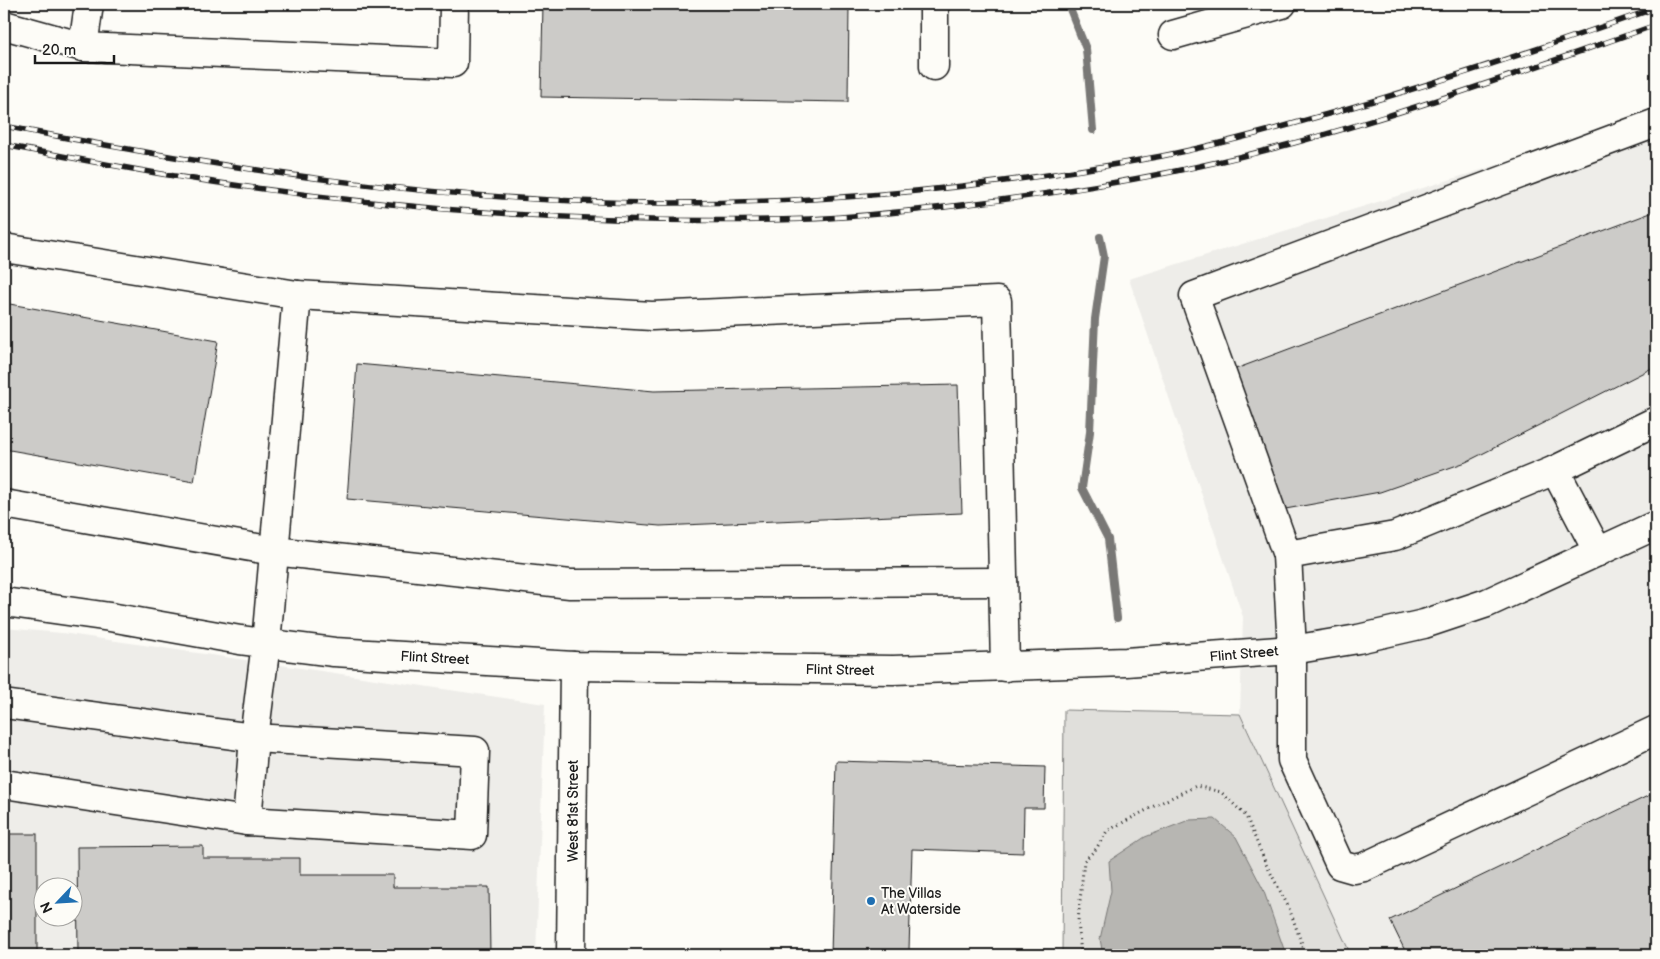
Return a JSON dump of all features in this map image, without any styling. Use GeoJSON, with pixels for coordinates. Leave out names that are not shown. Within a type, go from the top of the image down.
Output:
{"type":"FeatureCollection","features":[{"type":"Feature","properties":{"kind":"street"},"geometry":{"type":"LineString","coordinates":[[83,47],[89,4]]}},
{"type":"Feature","properties":{"kind":"street"},"geometry":{"type":"LineString","coordinates":[[4,25],[83,47],[453,63],[454,4]]}},
{"type":"Feature","properties":{"kind":"street"},"geometry":{"type":"LineString","coordinates":[[934,4],[934,66]]}},
{"type":"Feature","properties":{"kind":"street"},"geometry":{"type":"LineString","coordinates":[[1174,34],[1282,4]]}},
{"type":"Feature","properties":{"kind":"street"},"geometry":{"type":"LineString","coordinates":[[1656,123],[1194,296],[1287,555],[1292,650],[1292,760],[1340,865],[1354,869],[1364,867],[1656,730]]}},
{"type":"Feature","properties":{"kind":"street"},"geometry":{"type":"LineString","coordinates":[[4,248],[297,295],[652,316],[997,301],[1005,667]]}},
{"type":"Feature","properties":{"kind":"street"},"geometry":{"type":"LineString","coordinates":[[248,821],[254,738],[266,643],[297,295]]}},
{"type":"Feature","properties":{"kind":"street"},"geometry":{"type":"LineString","coordinates":[[1287,555],[1395,536],[1555,470],[1656,421]]}},
{"type":"Feature","properties":{"kind":"street"},"geometry":{"type":"LineString","coordinates":[[1555,470],[1598,552]]}},
{"type":"Feature","properties":{"kind":"street"},"geometry":{"type":"LineString","coordinates":[[4,504],[274,551],[570,584],[1003,582]]}},
{"type":"Feature","properties":{"kind":"street","name":"Flint Street"},"geometry":{"type":"LineString","coordinates":[[4,602],[334,652],[574,666],[893,670],[1126,662],[1292,650],[1358,639],[1424,624],[1487,603],[1656,525]]}},
{"type":"Feature","properties":{"kind":"street","name":"West 81st Street"},"geometry":{"type":"LineString","coordinates":[[572,955],[574,666]]}},
{"type":"Feature","properties":{"kind":"street"},"geometry":{"type":"LineString","coordinates":[[4,704],[254,738],[475,751],[472,835],[248,821],[4,784]]}},
{"type":"Feature","properties":{"kind":"path"},"geometry":{"type":"LineString","coordinates":[[1081,955],[1078,921],[1084,861],[1096,849],[1107,831],[1156,804],[1196,786],[1220,792],[1246,816],[1266,864],[1288,908],[1306,955]]}},
{"type":"Feature","properties":{"kind":"shaded area"},"geometry":{"type":"Polygon","coordinates":[[[1656,116],[1656,955],[1351,955],[1240,714],[1243,617],[1129,279],[1656,116]]]}},
{"type":"Feature","properties":{"kind":"shaded area"},"geometry":{"type":"Polygon","coordinates":[[[4,628],[62,633],[545,704],[536,955],[4,955],[4,628]]]}},
{"type":"Feature","properties":{"kind":"shaded area"},"geometry":{"type":"Polygon","coordinates":[[[1064,710],[1240,714],[1351,955],[1062,955],[1064,710]]]}},
{"type":"Feature","properties":{"kind":"shaded area"},"geometry":{"type":"Polygon","coordinates":[[[1215,819],[1236,837],[1263,889],[1286,955],[1103,955],[1100,939],[1111,891],[1109,861],[1145,837],[1189,820],[1215,819]]]}},
{"type":"Feature","properties":{"kind":"building"},"geometry":{"type":"Polygon","coordinates":[[[543,4],[849,4],[848,102],[541,97],[543,4]]]}},
{"type":"Feature","properties":{"kind":"building"},"geometry":{"type":"Polygon","coordinates":[[[1656,211],[1656,366],[1466,462],[1380,492],[1280,510],[1233,370],[1656,211]]]}},
{"type":"Feature","properties":{"kind":"building"},"geometry":{"type":"Polygon","coordinates":[[[4,303],[218,341],[194,482],[4,449],[4,303]]]}},
{"type":"Feature","properties":{"kind":"building"},"geometry":{"type":"Polygon","coordinates":[[[357,364],[654,391],[958,385],[962,513],[660,526],[347,499],[357,364]]]}},
{"type":"Feature","properties":{"kind":"building","name":"The Villas At Waterside"},"geometry":{"type":"Polygon","coordinates":[[[836,761],[1045,767],[1044,808],[1024,808],[1023,853],[912,849],[909,950],[1030,953],[1030,955],[831,955],[836,761]]]}},
{"type":"Feature","properties":{"kind":"building"},"geometry":{"type":"Polygon","coordinates":[[[1656,792],[1656,955],[1407,955],[1390,920],[1656,792]]]}},
{"type":"Feature","properties":{"kind":"building"},"geometry":{"type":"Polygon","coordinates":[[[4,834],[37,834],[37,876],[32,876],[32,926],[37,926],[37,955],[4,955],[4,834]]]}},
{"type":"Feature","properties":{"kind":"building"},"geometry":{"type":"Polygon","coordinates":[[[203,846],[203,858],[300,858],[300,875],[393,875],[393,887],[489,887],[490,955],[78,955],[78,926],[82,926],[82,876],[77,876],[77,847],[203,846]]]}},
{"type":"Feature","properties":{"kind":"waterway"},"geometry":{"type":"LineString","coordinates":[[1068,4],[1086,49],[1093,130]]}},
{"type":"Feature","properties":{"kind":"waterway"},"geometry":{"type":"LineString","coordinates":[[1100,237],[1104,256],[1095,319],[1090,432],[1082,488],[1108,539],[1117,618]]}},
{"type":"Feature","properties":{"kind":"railway"},"geometry":{"type":"LineString","coordinates":[[4,126],[247,169],[329,180],[493,196],[658,203],[721,203],[848,197],[911,192],[1037,177],[1199,148],[1397,94],[1656,8]]}},
{"type":"Feature","properties":{"kind":"railway"},"geometry":{"type":"LineString","coordinates":[[4,145],[142,171],[242,186],[323,197],[485,212],[648,220],[729,221],[844,217],[945,207],[1058,192],[1171,172],[1233,158],[1294,143],[1416,107],[1656,25]]}},
{"type":"Feature","properties":{"kind":"place","name":"The Villas At Waterside"},"geometry":{"type":"Point","coordinates":[871,901]}}]}
